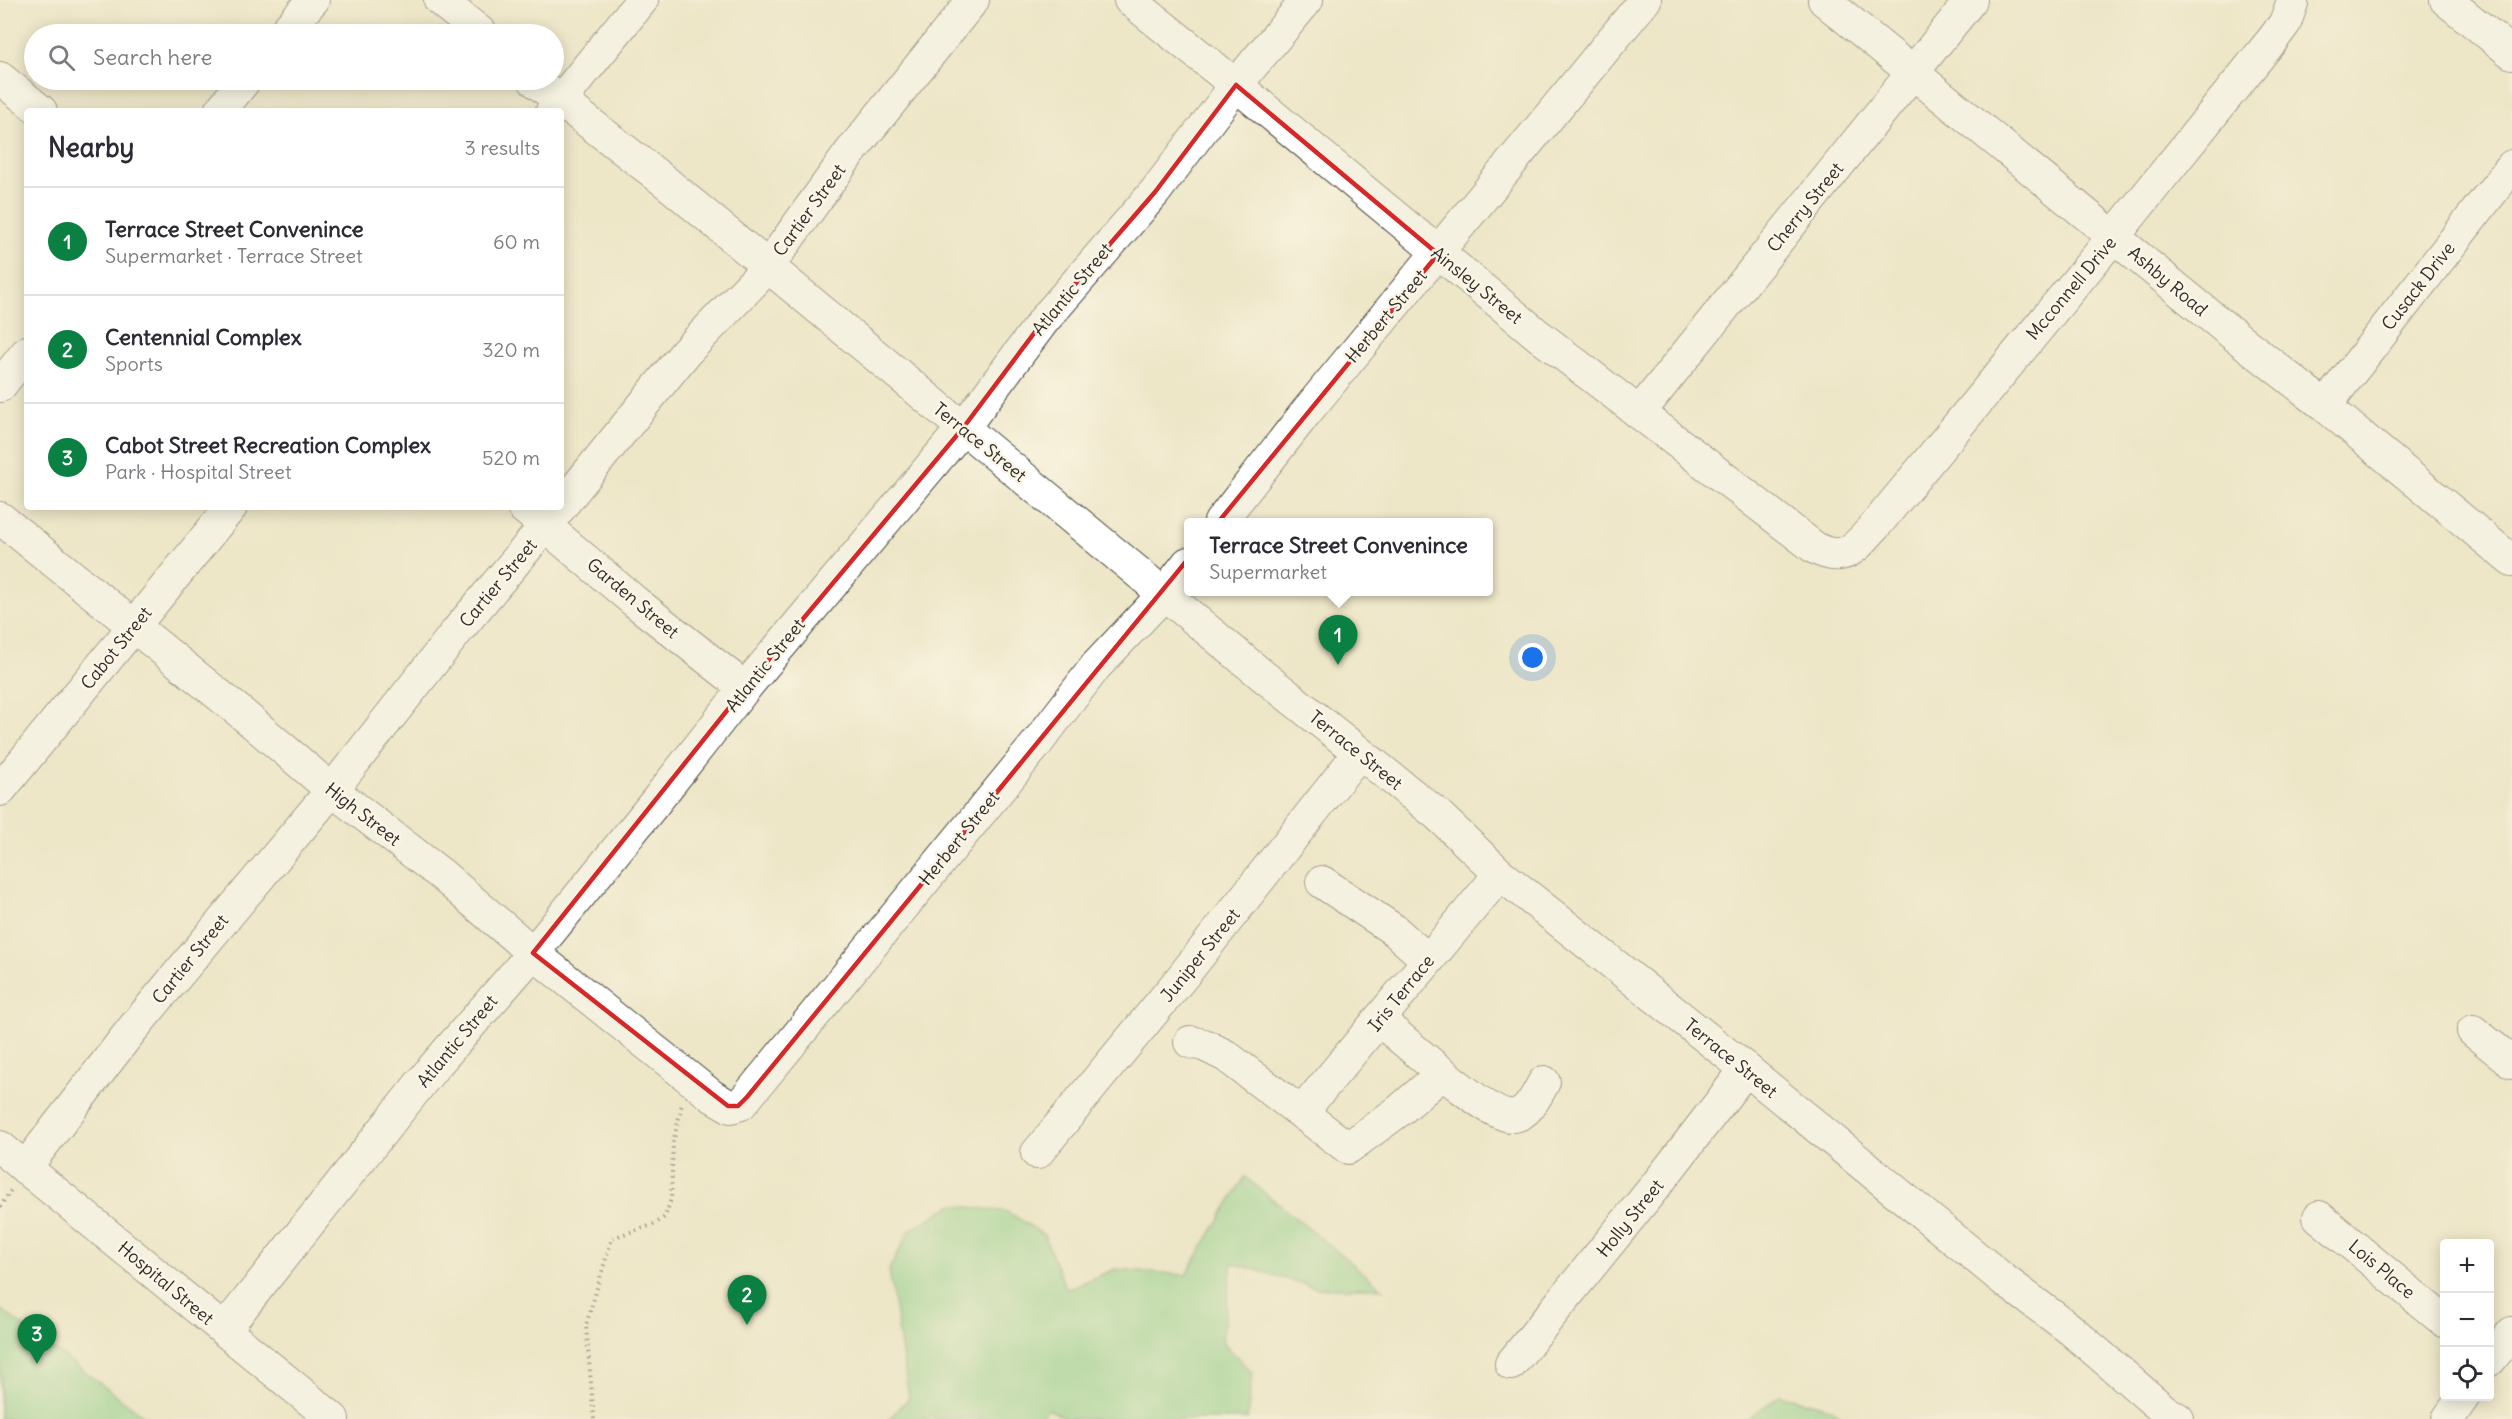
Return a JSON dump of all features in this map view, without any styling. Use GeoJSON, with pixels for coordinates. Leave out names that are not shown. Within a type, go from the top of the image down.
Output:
{"type":"FeatureCollection","features":[{"type":"Feature","properties":{"kind":"street"},"geometry":{"type":"LineString","coordinates":[[292,24],[313,0]]}},
{"type":"Feature","properties":{"kind":"street"},"geometry":{"type":"LineString","coordinates":[[440,0],[470,24]]}},
{"type":"Feature","properties":{"kind":"street"},"geometry":{"type":"LineString","coordinates":[[556,106],[642,0]]}},
{"type":"Feature","properties":{"kind":"street","name":"Cartier Street"},"geometry":{"type":"LineString","coordinates":[[564,485],[686,352],[768,268],[849,154],[973,0]]}},
{"type":"Feature","properties":{"kind":"street","name":"Ainsley Street"},"geometry":{"type":"LineString","coordinates":[[1130,0],[1236,84],[1438,254],[1639,413],[1815,548],[1834,554]]}},
{"type":"Feature","properties":{"kind":"street","name":"Atlantic Street"},"geometry":{"type":"LineString","coordinates":[[224,1330],[432,1069],[533,953],[745,688],[963,428],[1044,320],[1155,192],[1236,84],[1307,0]]}},
{"type":"Feature","properties":{"kind":"street","name":"Herbert Street"},"geometry":{"type":"LineString","coordinates":[[1223,518],[1307,411],[1646,0]]}},
{"type":"Feature","properties":{"kind":"street","name":"Ashby Road"},"geometry":{"type":"LineString","coordinates":[[1824,0],[2224,327],[2325,406],[2512,561]]}},
{"type":"Feature","properties":{"kind":"street","name":"Cherry Street"},"geometry":{"type":"LineString","coordinates":[[1639,413],[1971,0]]}},
{"type":"Feature","properties":{"kind":"street"},"geometry":{"type":"LineString","coordinates":[[2446,0],[2512,53]]}},
{"type":"Feature","properties":{"kind":"street","name":"Mcconnell Drive"},"geometry":{"type":"LineString","coordinates":[[1834,554],[1844,554],[1853,550],[1875,526],[2279,31],[2292,3]]}},
{"type":"Feature","properties":{"kind":"street"},"geometry":{"type":"LineString","coordinates":[[0,78],[37,108]]}},
{"type":"Feature","properties":{"kind":"street"},"geometry":{"type":"LineString","coordinates":[[223,108],[238,90]]}},
{"type":"Feature","properties":{"kind":"street","name":"Terrace Street"},"geometry":{"type":"LineString","coordinates":[[542,90],[556,106]]}},
{"type":"Feature","properties":{"kind":"street","name":"Terrace Street"},"geometry":{"type":"LineString","coordinates":[[564,112],[667,183],[1164,594],[1438,815],[1500,874],[1746,1069],[2004,1281],[2070,1329],[2165,1411],[2178,1419]]}},
{"type":"Feature","properties":{"kind":"street","name":"Cusack Drive"},"geometry":{"type":"LineString","coordinates":[[2325,406],[2512,166]]}},
{"type":"Feature","properties":{"kind":"street"},"geometry":{"type":"LineString","coordinates":[[0,386],[24,356]]}},
{"type":"Feature","properties":{"kind":"street","name":"Cabot Street"},"geometry":{"type":"LineString","coordinates":[[0,789],[229,510]]}},
{"type":"Feature","properties":{"kind":"street","name":"Cartier Street"},"geometry":{"type":"LineString","coordinates":[[25,1168],[130,1032],[332,790],[458,630],[535,516]]}},
{"type":"Feature","properties":{"kind":"street","name":"Garden Street"},"geometry":{"type":"LineString","coordinates":[[535,516],[634,601],[745,688]]}},
{"type":"Feature","properties":{"kind":"street","name":"High Street"},"geometry":{"type":"LineString","coordinates":[[0,518],[240,712],[332,790],[442,875],[533,953],[697,1084],[728,1106]]}},
{"type":"Feature","properties":{"kind":"street","name":"Herbert Street"},"geometry":{"type":"LineString","coordinates":[[728,1106],[738,1106],[747,1097],[1034,747],[1096,666],[1164,594],[1184,568]]}},
{"type":"Feature","properties":{"kind":"street","name":"Juniper Street"},"geometry":{"type":"LineString","coordinates":[[1037,1153],[1183,976],[1359,753]]}},
{"type":"Feature","properties":{"kind":"street","name":"Iris Terrace"},"geometry":{"type":"LineString","coordinates":[[1302,1112],[1500,874]]}},
{"type":"Feature","properties":{"kind":"street"},"geometry":{"type":"LineString","coordinates":[[1322,882],[1394,930],[1428,960]]}},
{"type":"Feature","properties":{"kind":"street"},"geometry":{"type":"LineString","coordinates":[[1379,1020],[1443,1073],[1496,1112],[1512,1117],[1520,1114],[1530,1105],[1544,1082]]}},
{"type":"Feature","properties":{"kind":"street"},"geometry":{"type":"LineString","coordinates":[[2473,1031],[2512,1062]]}},
{"type":"Feature","properties":{"kind":"street"},"geometry":{"type":"LineString","coordinates":[[1190,1042],[1204,1045],[1226,1056],[1348,1148],[1400,1110],[1443,1073]]}},
{"type":"Feature","properties":{"kind":"street","name":"Holly Street"},"geometry":{"type":"LineString","coordinates":[[1511,1365],[1661,1179],[1746,1069]]}},
{"type":"Feature","properties":{"kind":"street","name":"Hospital Street"},"geometry":{"type":"LineString","coordinates":[[0,1147],[333,1419]]}},
{"type":"Feature","properties":{"kind":"street","name":"Lois Place"},"geometry":{"type":"LineString","coordinates":[[2319,1217],[2440,1317]]}},
{"type":"Feature","properties":{"kind":"street"},"geometry":{"type":"LineString","coordinates":[[2494,1354],[2512,1333]]}},
{"type":"Feature","properties":{"kind":"street"},"geometry":{"type":"LineString","coordinates":[[2448,1419],[2461,1401]]}},
{"type":"Feature","properties":{"kind":"path"},"geometry":{"type":"LineString","coordinates":[[594,1419],[586,1325],[612,1238],[655,1224],[665,1217],[671,1199],[673,1143],[679,1115],[683,1101],[697,1084]]}},
{"type":"Feature","properties":{"kind":"highlighted area"},"geometry":{"type":"Polygon","coordinates":[[[1236,85],[1438,254],[747,1097],[738,1106],[728,1106],[533,953],[745,688],[963,428],[1044,320],[1155,192],[1236,85]]]}},
{"type":"Feature","properties":{"kind":"green space"},"geometry":{"type":"Polygon","coordinates":[[[1245,1177],[1382,1288],[1317,1288],[1232,1263],[1222,1341],[1252,1373],[1247,1419],[1067,1419],[1048,1409],[1039,1419],[889,1419],[909,1398],[889,1270],[910,1230],[952,1205],[1008,1212],[1044,1235],[1066,1290],[1115,1269],[1186,1275],[1245,1177]]]}},
{"type":"Feature","properties":{"kind":"green space"},"geometry":{"type":"Polygon","coordinates":[[[0,1309],[148,1419],[0,1419],[0,1309]]]}},
{"type":"Feature","properties":{"kind":"green space"},"geometry":{"type":"Polygon","coordinates":[[[1780,1395],[1830,1408],[1844,1419],[1748,1419],[1780,1395]]]}},
{"type":"Feature","properties":{"kind":"place","name":"Terrace Street Convenince"},"geometry":{"type":"Point","coordinates":[1338,665]}},
{"type":"Feature","properties":{"kind":"place","name":"Centennial Complex"},"geometry":{"type":"Point","coordinates":[747,1325]}},
{"type":"Feature","properties":{"kind":"place","name":"Cabot Street Recreation Complex"},"geometry":{"type":"Point","coordinates":[37,1364]}}]}
